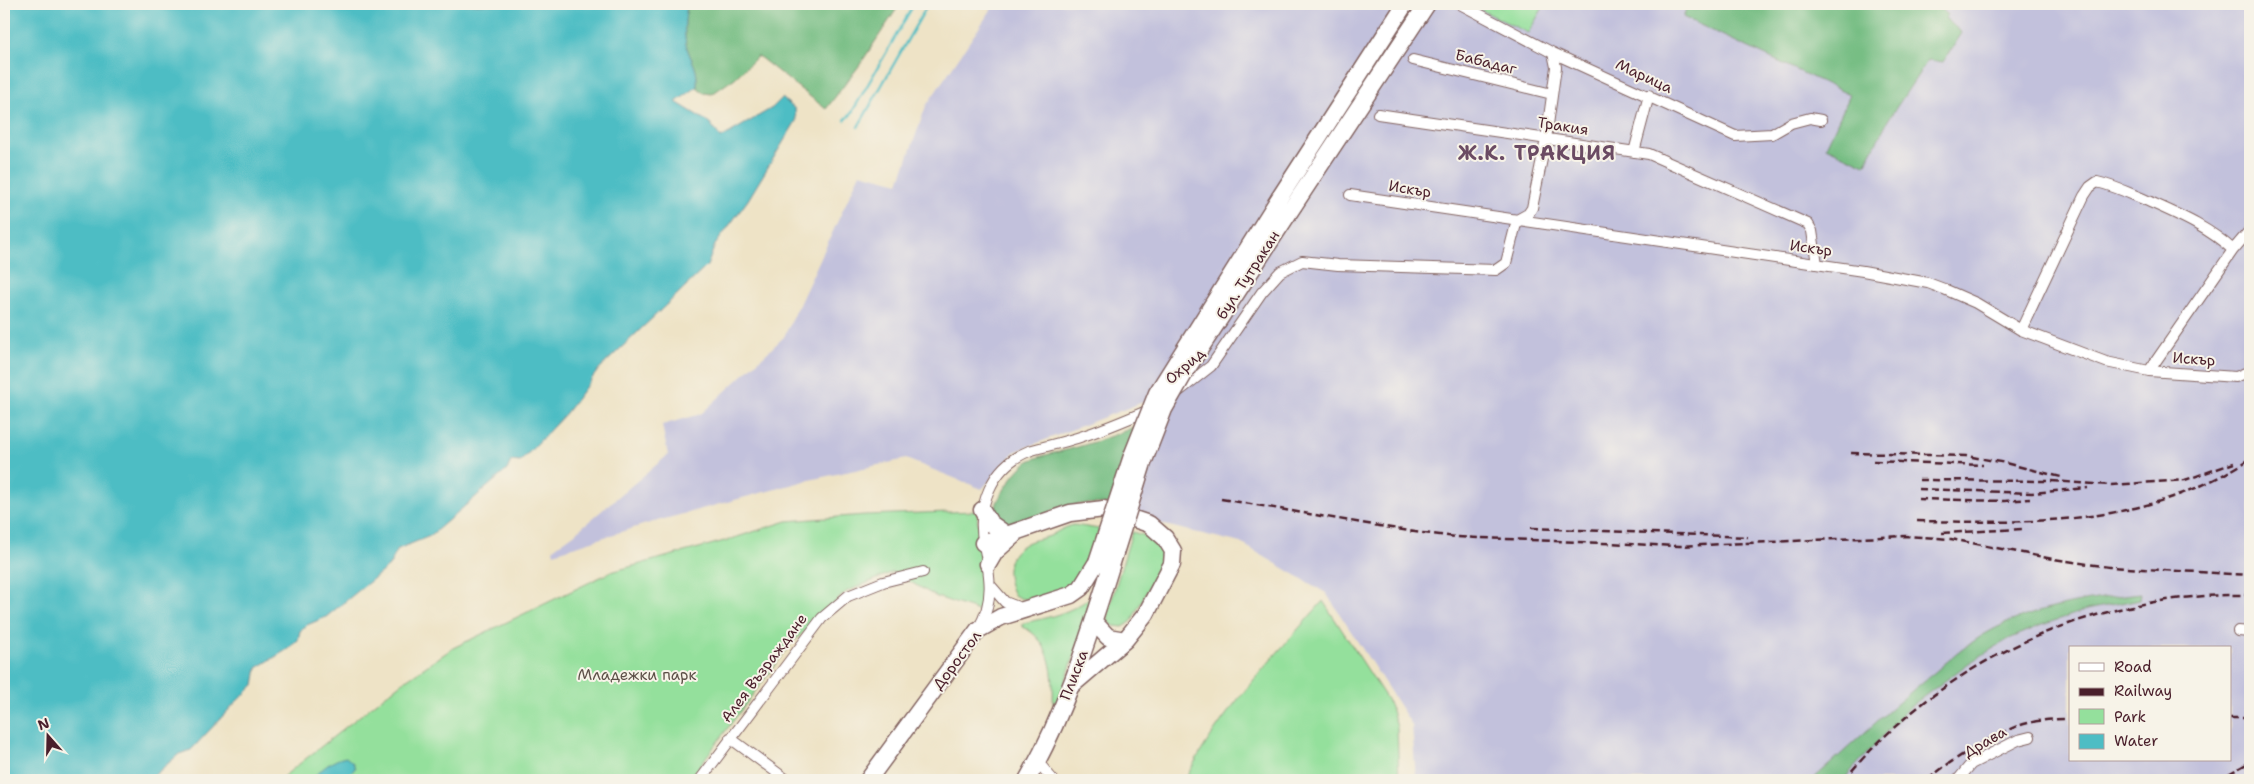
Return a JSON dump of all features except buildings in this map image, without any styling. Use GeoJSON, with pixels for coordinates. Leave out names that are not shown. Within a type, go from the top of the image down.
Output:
{"type":"FeatureCollection","features":[{"type":"Feature","properties":{"kind":"main road","name":"бул. Тутракан"},"geometry":{"type":"LineString","coordinates":[[1104,564],[1164,409],[1405,4]]}},
{"type":"Feature","properties":{"kind":"main road","name":"бул. Тутракан"},"geometry":{"type":"LineString","coordinates":[[1287,201],[1427,4]]}},
{"type":"Feature","properties":{"kind":"main road"},"geometry":{"type":"LineString","coordinates":[[983,543],[1070,513],[1104,509],[1134,518],[1158,530],[1173,551],[1172,564],[1146,614],[1124,640],[1071,686]]}},
{"type":"Feature","properties":{"kind":"main road"},"geometry":{"type":"LineString","coordinates":[[982,510],[990,524],[1013,533]]}},
{"type":"Feature","properties":{"kind":"main road"},"geometry":{"type":"LineString","coordinates":[[988,564],[1000,546],[1013,533]]}},
{"type":"Feature","properties":{"kind":"main road","name":"Доростол"},"geometry":{"type":"LineString","coordinates":[[868,780],[978,630],[1001,617],[1072,595],[1104,564]]}},
{"type":"Feature","properties":{"kind":"main road","name":"Плиска"},"geometry":{"type":"LineString","coordinates":[[1027,780],[1038,762],[1071,686],[1094,622],[1104,564]]}},
{"type":"Feature","properties":{"kind":"main road"},"geometry":{"type":"LineString","coordinates":[[1094,622],[1108,637],[1115,640],[1124,640]]}},
{"type":"Feature","properties":{"kind":"street","name":"Марица"},"geometry":{"type":"LineString","coordinates":[[1460,4],[1553,53],[1649,95],[1735,136],[1772,134],[1791,123],[1810,118],[1821,120]]}},
{"type":"Feature","properties":{"kind":"street"},"geometry":{"type":"LineString","coordinates":[[1517,220],[1528,214],[1532,208],[1546,139],[1556,67],[1553,53]]}},
{"type":"Feature","properties":{"kind":"street","name":"Бабадаг"},"geometry":{"type":"LineString","coordinates":[[1413,60],[1552,94]]}},
{"type":"Feature","properties":{"kind":"street"},"geometry":{"type":"LineString","coordinates":[[1634,152],[1649,95]]}},
{"type":"Feature","properties":{"kind":"street","name":"Тракия"},"geometry":{"type":"LineString","coordinates":[[1378,114],[1649,154],[1808,224],[1812,231],[1817,264]]}},
{"type":"Feature","properties":{"kind":"street"},"geometry":{"type":"LineString","coordinates":[[2021,330],[2084,196],[2090,187],[2097,182],[2114,186],[2197,223],[2221,238],[2233,250]]}},
{"type":"Feature","properties":{"kind":"street","name":"Искър"},"geometry":{"type":"LineString","coordinates":[[1350,195],[1817,264],[1928,283],[1976,303],[2021,330],[2106,362],[2149,371],[2236,377],[2250,371]]}},
{"type":"Feature","properties":{"kind":"street","name":"Охрид"},"geometry":{"type":"LineString","coordinates":[[978,630],[988,609],[991,586],[983,543],[982,510],[986,496],[1002,469],[1017,457],[1030,451],[1109,428],[1159,405],[1181,392],[1211,366],[1262,292],[1280,272],[1302,261],[1338,265],[1496,270],[1506,263],[1517,220]]}},
{"type":"Feature","properties":{"kind":"street"},"geometry":{"type":"LineString","coordinates":[[2149,371],[2233,250],[2250,230]]}},
{"type":"Feature","properties":{"kind":"street","name":"Алея Възраждане"},"geometry":{"type":"LineString","coordinates":[[700,780],[822,618],[848,596],[883,582],[923,572]]}},
{"type":"Feature","properties":{"kind":"street"},"geometry":{"type":"LineString","coordinates":[[991,586],[1005,602],[1019,609],[1026,610]]}},
{"type":"Feature","properties":{"kind":"street"},"geometry":{"type":"LineString","coordinates":[[2238,631],[2250,632]]}},
{"type":"Feature","properties":{"kind":"street","name":"Драва"},"geometry":{"type":"LineString","coordinates":[[1958,780],[1971,764],[2018,740],[2030,737]]}},
{"type":"Feature","properties":{"kind":"street"},"geometry":{"type":"LineString","coordinates":[[730,738],[787,780]]}},
{"type":"Feature","properties":{"kind":"street"},"geometry":{"type":"LineString","coordinates":[[1038,762],[1053,780]]}},
{"type":"Feature","properties":{"kind":"shaded area"},"geometry":{"type":"Polygon","coordinates":[[[995,4],[2250,4],[2250,780],[1416,780],[1412,725],[1326,593],[1241,543],[1165,525],[1113,506],[1156,397],[1014,452],[982,489],[906,459],[809,480],[646,524],[554,553],[553,549],[574,534],[668,455],[662,425],[701,414],[784,337],[860,173],[899,183],[926,106],[995,4]]]}},
{"type":"Feature","properties":{"kind":"green space"},"geometry":{"type":"Polygon","coordinates":[[[687,4],[900,4],[859,66],[826,109],[758,56],[735,78],[712,94],[704,93],[697,87],[696,70],[686,43],[687,4]]]}},
{"type":"Feature","properties":{"kind":"green space"},"geometry":{"type":"Polygon","coordinates":[[[1469,4],[1545,4],[1528,33],[1469,4]]]}},
{"type":"Feature","properties":{"kind":"green space"},"geometry":{"type":"Polygon","coordinates":[[[1688,4],[1935,4],[1948,15],[1945,18],[1962,33],[1943,62],[1928,60],[1888,120],[1865,165],[1826,147],[1850,95],[1683,17],[1688,4]]]}},
{"type":"Feature","properties":{"kind":"green space"},"geometry":{"type":"Polygon","coordinates":[[[1143,423],[1111,505],[1083,504],[1061,508],[1014,528],[999,519],[996,509],[1000,497],[1010,481],[1029,461],[1097,441],[1143,423]]]}},
{"type":"Feature","properties":{"kind":"green space","name":"Младежки парк"},"geometry":{"type":"Polygon","coordinates":[[[977,511],[985,613],[937,597],[893,572],[846,592],[790,645],[689,780],[279,780],[400,684],[453,648],[611,572],[728,540],[787,521],[865,515],[977,511]]]}},
{"type":"Feature","properties":{"kind":"green space"},"geometry":{"type":"Polygon","coordinates":[[[1074,525],[1099,529],[1090,559],[1081,576],[1063,588],[1038,597],[1024,599],[1014,595],[1008,573],[1014,553],[1030,542],[1050,536],[1074,525]]]}},
{"type":"Feature","properties":{"kind":"green space"},"geometry":{"type":"Polygon","coordinates":[[[1132,532],[1158,539],[1162,549],[1161,563],[1131,622],[1123,627],[1114,626],[1108,622],[1108,612],[1132,532]]]}},
{"type":"Feature","properties":{"kind":"green space"},"geometry":{"type":"Polygon","coordinates":[[[1098,589],[1059,699],[1053,704],[1052,671],[1046,650],[1033,633],[1023,627],[1023,623],[1054,616],[1073,608],[1090,597],[1098,589]]]}},
{"type":"Feature","properties":{"kind":"green space"},"geometry":{"type":"Polygon","coordinates":[[[2141,593],[2140,599],[2087,610],[2042,625],[2009,639],[1969,663],[1907,709],[1843,780],[1812,780],[1903,698],[1980,637],[2016,619],[2036,613],[2101,598],[2141,593]]]}},
{"type":"Feature","properties":{"kind":"green space"},"geometry":{"type":"Polygon","coordinates":[[[1323,601],[1390,704],[1397,727],[1399,780],[1185,780],[1214,732],[1248,686],[1323,601]]]}},
{"type":"Feature","properties":{"kind":"water"},"geometry":{"type":"Polygon","coordinates":[[[4,4],[687,4],[685,37],[687,48],[696,70],[697,87],[676,102],[710,123],[721,138],[772,108],[782,98],[795,109],[796,121],[748,200],[715,245],[707,266],[599,369],[566,413],[520,462],[511,461],[507,470],[430,536],[398,549],[389,566],[326,617],[307,625],[300,631],[298,640],[288,649],[257,668],[254,685],[191,750],[179,754],[149,780],[4,780],[4,4]]]}},
{"type":"Feature","properties":{"kind":"water"},"geometry":{"type":"Polygon","coordinates":[[[346,757],[353,763],[355,768],[346,777],[336,780],[311,780],[318,772],[336,760],[346,757]]]}},
{"type":"Feature","properties":{"kind":"waterway"},"geometry":{"type":"LineString","coordinates":[[845,120],[851,114],[914,4]]}},
{"type":"Feature","properties":{"kind":"waterway"},"geometry":{"type":"LineString","coordinates":[[858,127],[928,4]]}},
{"type":"Feature","properties":{"kind":"railway"},"geometry":{"type":"LineString","coordinates":[[1851,453],[1966,456],[2001,462],[2061,477]]}},
{"type":"Feature","properties":{"kind":"railway"},"geometry":{"type":"LineString","coordinates":[[1917,521],[2005,522],[2047,520],[2089,516],[2130,509],[2171,498],[2210,481],[2250,459]]}},
{"type":"Feature","properties":{"kind":"railway"},"geometry":{"type":"LineString","coordinates":[[1873,461],[1983,465]]}},
{"type":"Feature","properties":{"kind":"railway"},"geometry":{"type":"LineString","coordinates":[[1919,480],[2050,481],[2111,485],[2185,480],[2234,463]]}},
{"type":"Feature","properties":{"kind":"railway"},"geometry":{"type":"LineString","coordinates":[[1918,489],[2032,493],[2088,488]]}},
{"type":"Feature","properties":{"kind":"railway"},"geometry":{"type":"LineString","coordinates":[[1221,499],[1415,532],[1456,537],[1679,546],[1905,536],[1951,539],[2053,559],[2109,567],[2250,575]]}},
{"type":"Feature","properties":{"kind":"railway"},"geometry":{"type":"LineString","coordinates":[[1918,499],[2005,501],[2030,499]]}},
{"type":"Feature","properties":{"kind":"railway"},"geometry":{"type":"LineString","coordinates":[[1531,528],[1748,537]]}},
{"type":"Feature","properties":{"kind":"railway"},"geometry":{"type":"LineString","coordinates":[[1942,533],[2022,529]]}},
{"type":"Feature","properties":{"kind":"railway"},"geometry":{"type":"LineString","coordinates":[[1844,780],[1884,737],[1928,700],[1975,668],[2026,641],[2079,620],[2135,606],[2192,597],[2250,595]]}},
{"type":"Feature","properties":{"kind":"railway"},"geometry":{"type":"LineString","coordinates":[[2232,718],[2250,718]]}},
{"type":"Feature","properties":{"kind":"railway"},"geometry":{"type":"LineString","coordinates":[[1928,780],[1960,756],[2014,727],[2041,721],[2069,719]]}},
{"type":"Feature","properties":{"kind":"railway"},"geometry":{"type":"LineString","coordinates":[[2218,780],[2250,762]]}},
{"type":"Feature","properties":{"kind":"district","name":"Ж.К. ТРАКЦИЯ"},"geometry":{"type":"Point","coordinates":[1537,153]}}]}
